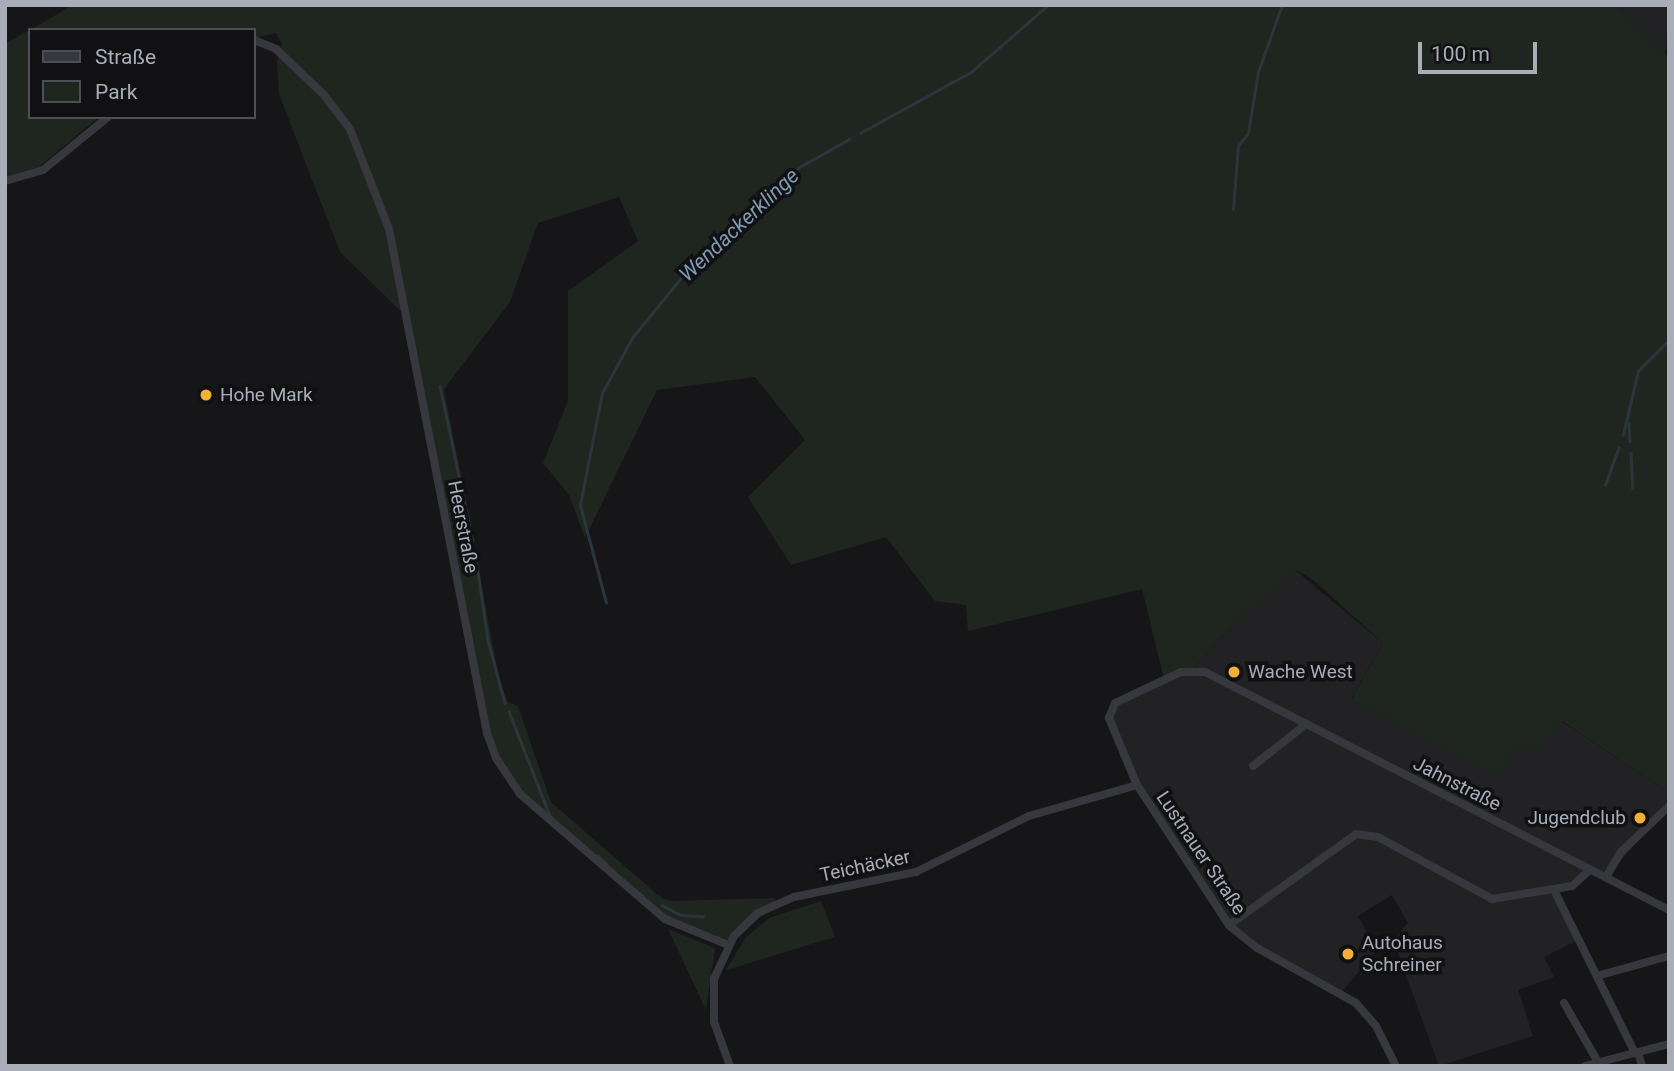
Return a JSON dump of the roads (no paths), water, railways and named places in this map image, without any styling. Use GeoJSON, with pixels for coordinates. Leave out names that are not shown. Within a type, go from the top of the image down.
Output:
{"type":"FeatureCollection","features":[{"type":"Feature","properties":{"kind":"street","name":"Heerstraße"},"geometry":{"type":"LineString","coordinates":[[256,40],[264,41],[324,95],[350,129],[394,244],[483,712],[496,758],[520,794],[665,919],[728,945]]}},
{"type":"Feature","properties":{"kind":"street"},"geometry":{"type":"LineString","coordinates":[[5,181],[43,170],[106,119]]}},
{"type":"Feature","properties":{"kind":"street","name":"Jahnstraße"},"geometry":{"type":"LineString","coordinates":[[1110,709],[1146,688],[1193,670],[1306,724],[1669,910]]}},
{"type":"Feature","properties":{"kind":"street","name":"Lustnauer Straße"},"geometry":{"type":"LineString","coordinates":[[1110,709],[1112,728],[1137,785],[1229,925],[1257,948],[1356,1003],[1381,1033],[1396,1066]]}},
{"type":"Feature","properties":{"kind":"street"},"geometry":{"type":"LineString","coordinates":[[1253,766],[1306,724]]}},
{"type":"Feature","properties":{"kind":"street","name":"Teichäcker"},"geometry":{"type":"LineString","coordinates":[[730,1066],[714,1022],[713,979],[728,945],[750,920],[784,900],[916,872],[1029,816],[1137,785]]}},
{"type":"Feature","properties":{"kind":"street"},"geometry":{"type":"LineString","coordinates":[[1606,877],[1621,852],[1669,806]]}},
{"type":"Feature","properties":{"kind":"street"},"geometry":{"type":"LineString","coordinates":[[1229,925],[1343,840],[1363,833],[1486,898],[1506,900],[1554,890],[1577,883],[1590,870]]}},
{"type":"Feature","properties":{"kind":"street"},"geometry":{"type":"LineString","coordinates":[[1554,890],[1642,1066]]}},
{"type":"Feature","properties":{"kind":"street"},"geometry":{"type":"LineString","coordinates":[[1597,976],[1669,956]]}},
{"type":"Feature","properties":{"kind":"street"},"geometry":{"type":"LineString","coordinates":[[1564,1003],[1598,1062]]}},
{"type":"Feature","properties":{"kind":"street"},"geometry":{"type":"LineString","coordinates":[[1585,1066],[1669,1044]]}},
{"type":"Feature","properties":{"kind":"waterway","name":"Wendackerklinge"},"geometry":{"type":"LineString","coordinates":[[860,133],[971,72],[1048,5]]}},
{"type":"Feature","properties":{"kind":"waterway"},"geometry":{"type":"LineString","coordinates":[[1233,209],[1238,146],[1248,133],[1258,72],[1282,5]]}},
{"type":"Feature","properties":{"kind":"waterway","name":"Wendackerklinge"},"geometry":{"type":"LineString","coordinates":[[606,603],[580,505],[602,393],[632,338],[688,269],[798,168],[849,139]]}},
{"type":"Feature","properties":{"kind":"waterway"},"geometry":{"type":"LineString","coordinates":[[1623,435],[1638,371],[1669,340]]}},
{"type":"Feature","properties":{"kind":"waterway"},"geometry":{"type":"LineString","coordinates":[[440,386],[473,541]]}},
{"type":"Feature","properties":{"kind":"waterway"},"geometry":{"type":"LineString","coordinates":[[1629,423],[1630,441]]}},
{"type":"Feature","properties":{"kind":"waterway"},"geometry":{"type":"LineString","coordinates":[[1605,485],[1619,447]]}},
{"type":"Feature","properties":{"kind":"waterway"},"geometry":{"type":"LineString","coordinates":[[1631,453],[1633,488]]}},
{"type":"Feature","properties":{"kind":"waterway"},"geometry":{"type":"LineString","coordinates":[[475,551],[488,640],[505,703]]}},
{"type":"Feature","properties":{"kind":"waterway"},"geometry":{"type":"LineString","coordinates":[[509,711],[550,816]]}},
{"type":"Feature","properties":{"kind":"waterway"},"geometry":{"type":"LineString","coordinates":[[598,856],[606,863]]}},
{"type":"Feature","properties":{"kind":"waterway"},"geometry":{"type":"LineString","coordinates":[[662,905],[681,915],[703,916]]}},
{"type":"Feature","properties":{"kind":"place","name":"Hohe Mark"},"geometry":{"type":"Point","coordinates":[206,395]}},
{"type":"Feature","properties":{"kind":"place","name":"Wache West"},"geometry":{"type":"Point","coordinates":[1234,672]}},
{"type":"Feature","properties":{"kind":"place","name":"Jugendclub"},"geometry":{"type":"Point","coordinates":[1640,818]}},
{"type":"Feature","properties":{"kind":"place","name":"Autohaus Schreiner"},"geometry":{"type":"Point","coordinates":[1348,954]}}]}
